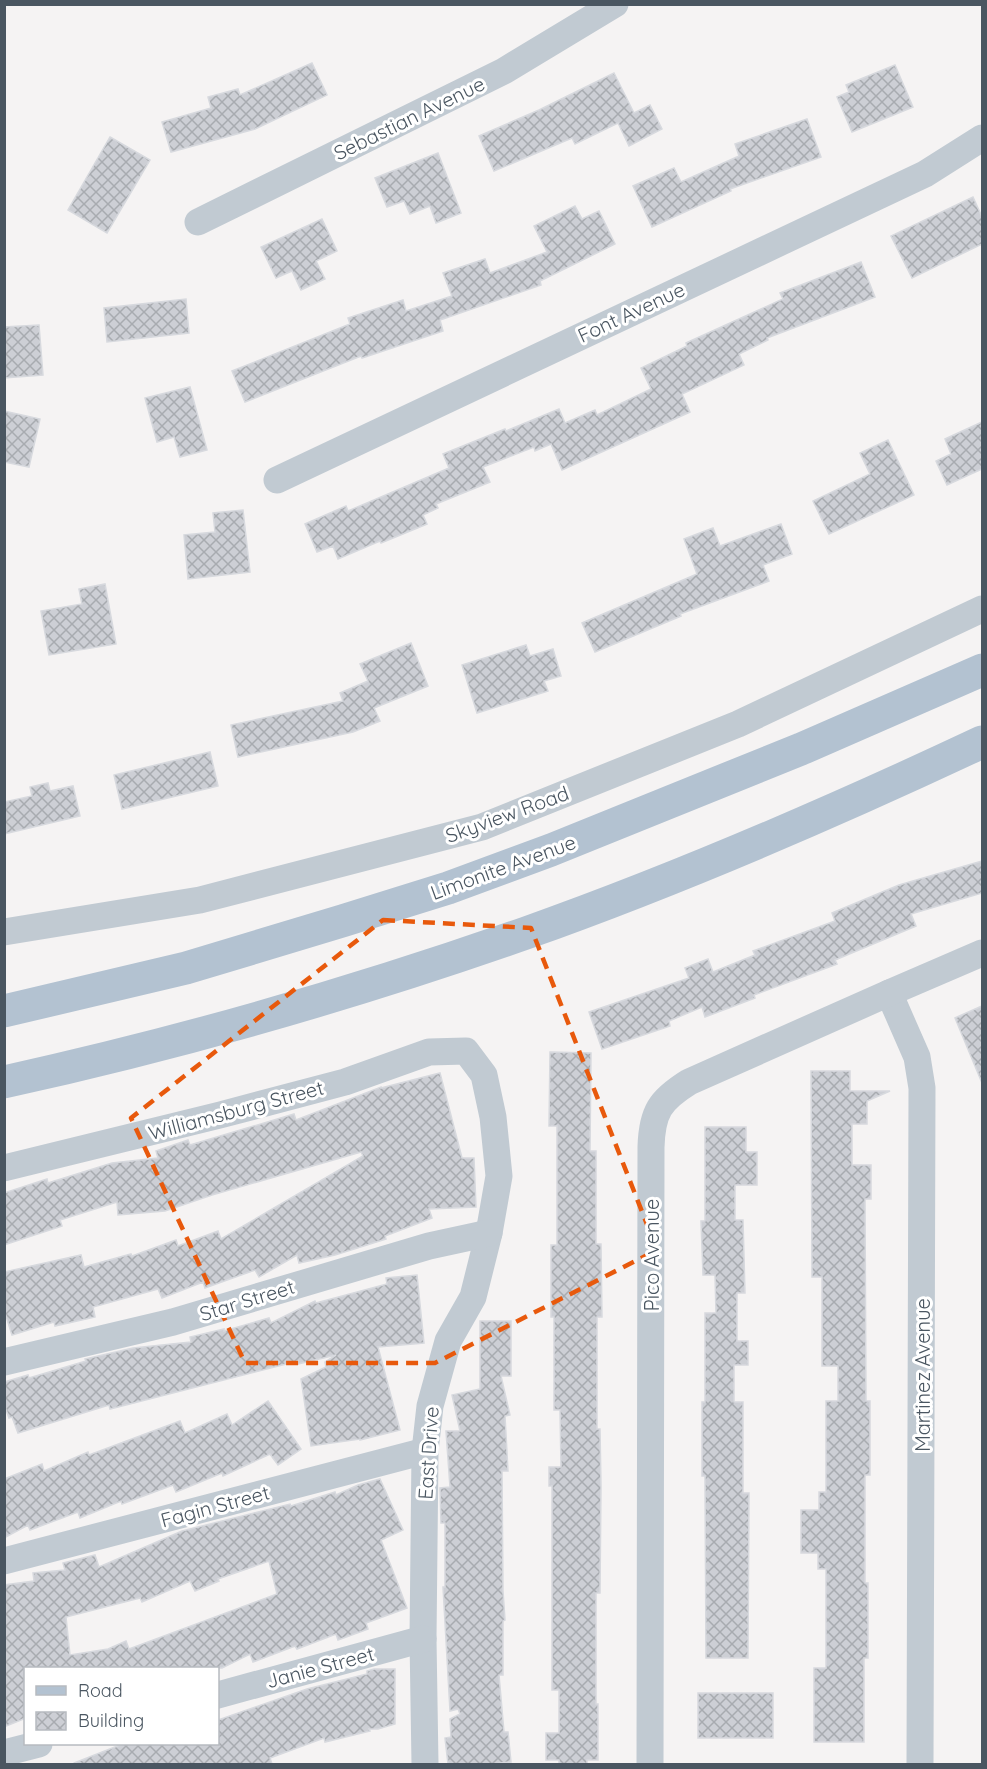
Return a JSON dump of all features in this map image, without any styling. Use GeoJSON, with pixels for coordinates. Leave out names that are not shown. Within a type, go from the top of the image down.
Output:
{"type":"FeatureCollection","features":[{"type":"Feature","properties":{"kind":"main road","name":"Limonite Avenue"},"geometry":{"type":"LineString","coordinates":[[4,1011],[186,968],[448,888],[551,850],[790,753],[982,670]]}},
{"type":"Feature","properties":{"kind":"main road"},"geometry":{"type":"LineString","coordinates":[[4,1082],[61,1070],[312,1002],[527,932],[759,842],[876,792],[982,742]]}},
{"type":"Feature","properties":{"kind":"street","name":"Sebastian Avenue"},"geometry":{"type":"LineString","coordinates":[[198,222],[504,72],[615,4]]}},
{"type":"Feature","properties":{"kind":"street","name":"Font Avenue"},"geometry":{"type":"LineString","coordinates":[[277,480],[925,174],[982,138]]}},
{"type":"Feature","properties":{"kind":"street","name":"Skyview Road"},"geometry":{"type":"LineString","coordinates":[[4,932],[200,900],[482,827],[738,724],[982,609]]}},
{"type":"Feature","properties":{"kind":"street","name":"Pico Avenue"},"geometry":{"type":"LineString","coordinates":[[650,1764],[651,1147],[655,1116],[662,1103],[689,1082],[982,953]]}},
{"type":"Feature","properties":{"kind":"street","name":"Martinez Avenue"},"geometry":{"type":"LineString","coordinates":[[889,993],[917,1058],[922,1088],[920,1764]]}},
{"type":"Feature","properties":{"kind":"street","name":"Williamsburg Street"},"geometry":{"type":"LineString","coordinates":[[4,1168],[333,1085],[429,1052],[466,1051]]}},
{"type":"Feature","properties":{"kind":"street","name":"East Drive"},"geometry":{"type":"LineString","coordinates":[[425,1764],[423,1639],[425,1451],[430,1406],[448,1341],[473,1297],[489,1233],[499,1176],[493,1117],[484,1075],[466,1051]]}},
{"type":"Feature","properties":{"kind":"street","name":"Star Street"},"geometry":{"type":"LineString","coordinates":[[4,1362],[173,1322],[418,1250],[489,1233]]}},
{"type":"Feature","properties":{"kind":"street","name":"Fagin Street"},"geometry":{"type":"LineString","coordinates":[[4,1561],[425,1451]]}},
{"type":"Feature","properties":{"kind":"street","name":"Janie Street"},"geometry":{"type":"LineString","coordinates":[[219,1695],[423,1639]]}},
{"type":"Feature","properties":{"kind":"street"},"geometry":{"type":"LineString","coordinates":[[4,1753],[32,1745]]}},
{"type":"Feature","properties":{"kind":"highlighted area"},"geometry":{"type":"Polygon","coordinates":[[[383,920],[531,928],[657,1250],[435,1363],[245,1363],[131,1118],[383,920]]]}},
{"type":"Feature","properties":{"kind":"building"},"geometry":{"type":"Polygon","coordinates":[[[312,63],[327,95],[255,129],[171,152],[162,122],[211,108],[208,97],[238,89],[240,95],[312,63]]]}},
{"type":"Feature","properties":{"kind":"building"},"geometry":{"type":"Polygon","coordinates":[[[895,65],[913,107],[852,132],[837,97],[849,92],[846,85],[895,65]]]}},
{"type":"Feature","properties":{"kind":"building"},"geometry":{"type":"Polygon","coordinates":[[[614,73],[634,113],[650,105],[662,129],[629,146],[618,123],[575,144],[572,138],[494,171],[479,136],[539,110],[614,73]]]}},
{"type":"Feature","properties":{"kind":"building"},"geometry":{"type":"Polygon","coordinates":[[[807,119],[821,157],[730,189],[731,191],[652,227],[633,186],[674,168],[681,182],[739,156],[735,144],[807,119]]]}},
{"type":"Feature","properties":{"kind":"building"},"geometry":{"type":"Polygon","coordinates":[[[110,137],[150,160],[107,233],[68,210],[110,137]]]}},
{"type":"Feature","properties":{"kind":"building"},"geometry":{"type":"Polygon","coordinates":[[[438,153],[461,213],[436,223],[430,206],[410,214],[404,201],[387,207],[375,178],[438,153]]]}},
{"type":"Feature","properties":{"kind":"building"},"geometry":{"type":"Polygon","coordinates":[[[973,197],[982,217],[982,244],[912,278],[891,236],[973,197]]]}},
{"type":"Feature","properties":{"kind":"building"},"geometry":{"type":"Polygon","coordinates":[[[575,206],[582,219],[599,211],[615,244],[540,281],[541,285],[440,320],[443,331],[362,358],[361,356],[245,402],[232,371],[350,324],[348,318],[403,300],[406,311],[452,296],[443,273],[485,259],[490,273],[547,252],[534,226],[575,206]]]}},
{"type":"Feature","properties":{"kind":"building"},"geometry":{"type":"Polygon","coordinates":[[[322,219],[337,251],[316,261],[325,279],[301,290],[292,271],[276,278],[261,247],[322,219]]]}},
{"type":"Feature","properties":{"kind":"building"},"geometry":{"type":"Polygon","coordinates":[[[861,262],[875,297],[767,338],[768,340],[739,354],[744,365],[682,394],[690,412],[562,470],[551,444],[535,451],[534,447],[483,467],[490,482],[436,504],[438,508],[423,515],[427,524],[338,559],[333,546],[317,552],[305,524],[346,506],[348,511],[449,468],[443,454],[505,429],[506,431],[559,409],[565,423],[595,410],[597,415],[651,389],[641,368],[687,346],[686,343],[783,299],[780,293],[861,262]]]}},
{"type":"Feature","properties":{"kind":"building"},"geometry":{"type":"Polygon","coordinates":[[[186,299],[189,333],[107,342],[104,308],[186,299]]]}},
{"type":"Feature","properties":{"kind":"building"},"geometry":{"type":"Polygon","coordinates":[[[39,325],[43,375],[4,378],[4,327],[39,325]]]}},
{"type":"Feature","properties":{"kind":"building"},"geometry":{"type":"Polygon","coordinates":[[[190,387],[207,450],[180,457],[174,437],[157,442],[145,398],[190,387]]]}},
{"type":"Feature","properties":{"kind":"building"},"geometry":{"type":"Polygon","coordinates":[[[4,411],[40,419],[29,467],[4,462],[4,411]]]}},
{"type":"Feature","properties":{"kind":"building"},"geometry":{"type":"Polygon","coordinates":[[[982,422],[982,469],[947,485],[936,461],[951,454],[945,439],[982,422]]]}},
{"type":"Feature","properties":{"kind":"building"},"geometry":{"type":"Polygon","coordinates":[[[888,440],[914,495],[829,534],[813,501],[870,474],[860,453],[888,440]]]}},
{"type":"Feature","properties":{"kind":"building"},"geometry":{"type":"Polygon","coordinates":[[[243,510],[250,572],[188,579],[184,535],[215,532],[213,513],[243,510]]]}},
{"type":"Feature","properties":{"kind":"building"},"geometry":{"type":"Polygon","coordinates":[[[781,524],[792,554],[763,565],[769,581],[680,614],[681,616],[595,652],[582,623],[697,574],[684,539],[713,528],[720,546],[781,524]]]}},
{"type":"Feature","properties":{"kind":"building"},"geometry":{"type":"Polygon","coordinates":[[[105,584],[116,644],[49,655],[41,611],[82,604],[79,589],[105,584]]]}},
{"type":"Feature","properties":{"kind":"building"},"geometry":{"type":"Polygon","coordinates":[[[411,643],[428,686],[374,708],[380,721],[353,732],[238,757],[231,725],[343,701],[340,693],[368,681],[360,664],[411,643]]]}},
{"type":"Feature","properties":{"kind":"building"},"geometry":{"type":"Polygon","coordinates":[[[526,645],[530,656],[553,649],[561,676],[544,681],[548,691],[477,713],[462,665],[526,645]]]}},
{"type":"Feature","properties":{"kind":"building"},"geometry":{"type":"Polygon","coordinates":[[[210,752],[218,786],[122,809],[114,775],[210,752]]]}},
{"type":"Feature","properties":{"kind":"building"},"geometry":{"type":"Polygon","coordinates":[[[48,783],[50,791],[73,786],[80,816],[4,834],[4,802],[32,796],[30,787],[48,783]]]}},
{"type":"Feature","properties":{"kind":"building"},"geometry":{"type":"Polygon","coordinates":[[[982,861],[982,893],[911,914],[916,926],[835,960],[837,964],[754,995],[755,998],[705,1017],[702,1007],[669,1021],[670,1026],[602,1049],[589,1012],[689,978],[685,968],[708,959],[713,972],[755,955],[753,951],[835,921],[832,913],[899,885],[982,861]]]}},
{"type":"Feature","properties":{"kind":"building"},"geometry":{"type":"Polygon","coordinates":[[[982,1006],[982,1083],[955,1018],[982,1006]]]}},
{"type":"Feature","properties":{"kind":"building"},"geometry":{"type":"Polygon","coordinates":[[[550,1052],[591,1053],[590,1151],[596,1151],[596,1244],[601,1244],[602,1317],[597,1317],[597,1429],[600,1429],[601,1486],[600,1593],[596,1593],[598,1760],[587,1760],[587,1764],[559,1764],[559,1760],[546,1760],[546,1733],[559,1733],[559,1690],[552,1690],[552,1486],[549,1486],[549,1467],[561,1467],[560,1410],[554,1410],[554,1317],[551,1317],[551,1245],[557,1245],[557,1126],[549,1126],[550,1052]]]}},
{"type":"Feature","properties":{"kind":"building"},"geometry":{"type":"Polygon","coordinates":[[[811,1071],[850,1071],[850,1091],[890,1091],[867,1101],[867,1124],[852,1124],[852,1165],[871,1165],[871,1199],[865,1199],[866,1401],[870,1401],[870,1475],[865,1475],[868,1658],[864,1658],[864,1742],[814,1742],[814,1668],[826,1668],[826,1569],[818,1569],[818,1553],[801,1553],[801,1510],[819,1510],[819,1492],[826,1492],[826,1401],[838,1401],[838,1366],[822,1366],[822,1277],[812,1277],[811,1071]]]}},
{"type":"Feature","properties":{"kind":"building"},"geometry":{"type":"Polygon","coordinates":[[[440,1073],[462,1158],[474,1158],[476,1207],[429,1209],[432,1218],[385,1236],[386,1239],[335,1255],[299,1263],[297,1255],[259,1277],[255,1270],[205,1288],[203,1282],[162,1298],[158,1289],[93,1307],[95,1317],[55,1326],[54,1322],[12,1335],[4,1310],[4,1272],[81,1255],[84,1267],[131,1254],[132,1256],[176,1240],[178,1246],[218,1231],[221,1239],[363,1156],[361,1152],[165,1211],[118,1215],[117,1202],[60,1220],[62,1226],[4,1245],[4,1193],[47,1179],[48,1183],[112,1163],[158,1158],[156,1151],[188,1140],[190,1145],[294,1114],[296,1120],[381,1087],[440,1073]]]}},
{"type":"Feature","properties":{"kind":"building"},"geometry":{"type":"Polygon","coordinates":[[[705,1127],[746,1127],[746,1152],[757,1152],[757,1185],[735,1185],[735,1220],[743,1220],[745,1293],[737,1293],[737,1341],[748,1341],[748,1365],[734,1365],[734,1402],[743,1402],[743,1493],[749,1493],[748,1658],[706,1658],[705,1476],[702,1476],[702,1402],[705,1402],[705,1313],[716,1313],[715,1275],[703,1275],[701,1221],[705,1221],[705,1127]]]}},
{"type":"Feature","properties":{"kind":"building"},"geometry":{"type":"Polygon","coordinates":[[[417,1275],[424,1343],[378,1347],[400,1430],[360,1440],[311,1446],[301,1379],[326,1367],[325,1362],[336,1355],[298,1364],[298,1361],[110,1409],[109,1405],[18,1433],[4,1404],[4,1382],[28,1375],[29,1378],[86,1361],[85,1359],[133,1348],[191,1342],[190,1337],[224,1329],[224,1331],[269,1318],[271,1323],[315,1301],[316,1303],[387,1284],[386,1278],[417,1275]]]}},
{"type":"Feature","properties":{"kind":"building"},"geometry":{"type":"Polygon","coordinates":[[[480,1321],[511,1321],[511,1376],[501,1376],[510,1415],[505,1416],[508,1471],[502,1471],[505,1620],[503,1621],[503,1675],[499,1675],[504,1732],[508,1732],[511,1762],[448,1764],[445,1738],[451,1737],[450,1719],[460,1714],[458,1709],[450,1711],[443,1587],[445,1587],[445,1523],[441,1523],[440,1488],[450,1487],[446,1431],[460,1431],[452,1395],[480,1389],[480,1321]]]}},
{"type":"Feature","properties":{"kind":"building"},"geometry":{"type":"Polygon","coordinates":[[[268,1401],[301,1449],[278,1465],[270,1454],[223,1476],[222,1473],[176,1492],[173,1485],[122,1504],[121,1501],[80,1518],[78,1512],[30,1530],[28,1525],[4,1538],[4,1479],[42,1464],[44,1471],[88,1452],[89,1455],[180,1421],[185,1433],[227,1414],[232,1425],[268,1401]]]}},
{"type":"Feature","properties":{"kind":"building"},"geometry":{"type":"Polygon","coordinates":[[[380,1479],[403,1530],[381,1540],[407,1608],[366,1623],[368,1629],[338,1640],[336,1634],[253,1662],[250,1654],[222,1668],[24,1667],[24,1719],[4,1727],[4,1585],[34,1581],[33,1573],[65,1570],[63,1563],[95,1555],[99,1567],[182,1531],[290,1504],[291,1506],[335,1492],[336,1495],[358,1485],[380,1479]],[[269,1561],[218,1579],[219,1581],[195,1591],[190,1581],[142,1602],[140,1598],[66,1617],[70,1655],[108,1649],[126,1641],[129,1649],[277,1594],[269,1561]]]}},
{"type":"Feature","properties":{"kind":"building"},"geometry":{"type":"Polygon","coordinates":[[[395,1669],[395,1724],[325,1742],[324,1738],[270,1758],[272,1764],[74,1764],[120,1745],[219,1745],[219,1720],[307,1689],[367,1674],[367,1671],[395,1669]]]}},
{"type":"Feature","properties":{"kind":"building"},"geometry":{"type":"Polygon","coordinates":[[[698,1693],[773,1693],[773,1738],[698,1738],[698,1693]]]}}]}
